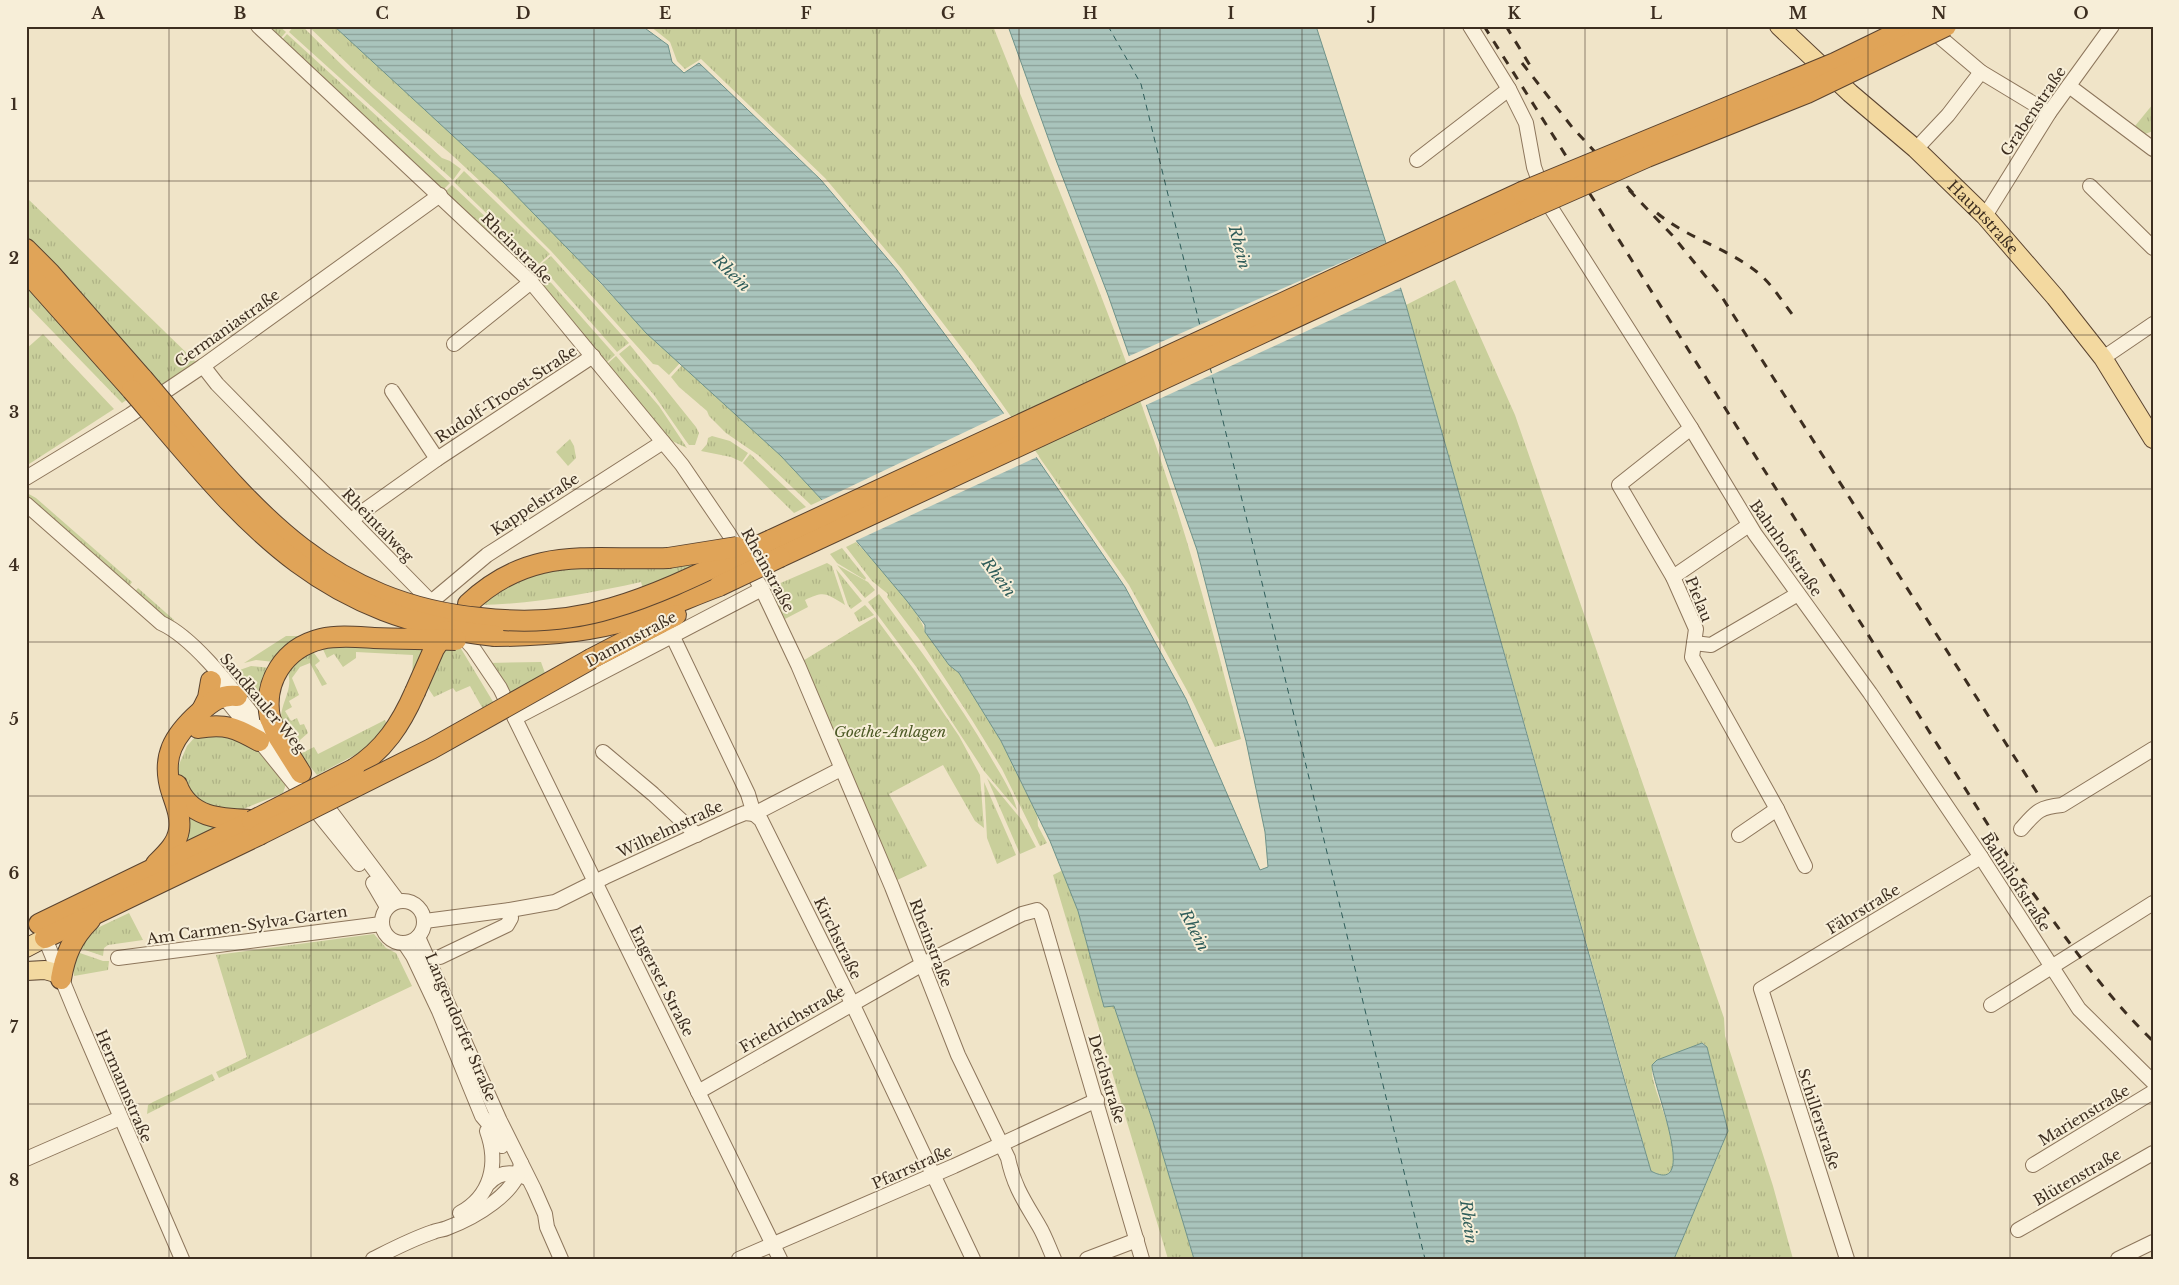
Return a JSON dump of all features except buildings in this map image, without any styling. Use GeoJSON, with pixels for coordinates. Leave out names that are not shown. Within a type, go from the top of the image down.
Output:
{"type":"FeatureCollection","features":[{"type":"Feature","properties":{"kind":"highway"},"geometry":{"type":"LineString","coordinates":[[26,271],[138,384],[234,485],[294,543],[337,572],[361,585],[403,602],[447,614],[489,619],[539,620],[586,614],[610,609],[664,589],[1489,206],[1835,63],[1911,26]]}},
{"type":"Feature","properties":{"kind":"highway"},"geometry":{"type":"LineString","coordinates":[[300,773],[277,735],[270,718],[269,695],[277,670],[293,652],[313,642],[336,637],[458,640],[495,636],[546,635],[599,627],[654,611],[719,586],[1529,209],[1647,157],[1807,93],[1946,26]]}},
{"type":"Feature","properties":{"kind":"highway"},"geometry":{"type":"LineString","coordinates":[[26,249],[50,273],[245,519],[286,555],[307,571],[356,599],[400,617],[442,628],[495,636]]}},
{"type":"Feature","properties":{"kind":"highway"},"geometry":{"type":"LineString","coordinates":[[37,931],[96,914],[256,828],[377,753],[389,740],[403,717],[431,655],[449,628],[476,597],[508,575],[533,565],[558,559],[588,556],[668,558],[771,540]]}},
{"type":"Feature","properties":{"kind":"highway"},"geometry":{"type":"LineString","coordinates":[[37,931],[148,872],[256,828],[431,749],[607,650],[690,607],[719,586]]}},
{"type":"Feature","properties":{"kind":"highway"},"geometry":{"type":"LineString","coordinates":[[225,694],[216,699],[184,741],[176,754],[174,774],[180,794],[189,805],[207,816],[256,828]]}},
{"type":"Feature","properties":{"kind":"highway"},"geometry":{"type":"LineString","coordinates":[[200,719],[218,725],[230,726],[259,741]]}},
{"type":"Feature","properties":{"kind":"highway"},"geometry":{"type":"LineString","coordinates":[[148,872],[173,845],[179,829],[179,816],[168,774],[171,748],[178,734],[200,719]]}},
{"type":"Feature","properties":{"kind":"highway"},"geometry":{"type":"LineString","coordinates":[[60,976],[72,942],[96,914]]}},
{"type":"Feature","properties":{"kind":"main road","name":"Hauptstraße"},"geometry":{"type":"LineString","coordinates":[[1779,26],[1850,93],[1916,149],[1985,216],[2055,297],[2103,358],[2153,439]]}},
{"type":"Feature","properties":{"kind":"main road"},"geometry":{"type":"LineString","coordinates":[[26,948],[37,931]]}},
{"type":"Feature","properties":{"kind":"main road"},"geometry":{"type":"LineString","coordinates":[[26,970],[45,970],[60,976]]}},
{"type":"Feature","properties":{"kind":"street","name":"Rheinstraße"},"geometry":{"type":"LineString","coordinates":[[258,26],[531,282],[664,442],[729,534],[762,589],[798,665],[888,880],[958,1055],[1008,1158],[1011,1175],[1025,1206],[1039,1227],[1054,1259]]}},
{"type":"Feature","properties":{"kind":"street","name":"Bahnhofstraße"},"geometry":{"type":"LineString","coordinates":[[1470,26],[1509,89],[1526,123],[1534,167],[1546,200],[1691,428],[1750,525],[1870,693],[1981,857],[2079,1010],[2153,1082]]}},
{"type":"Feature","properties":{"kind":"street"},"geometry":{"type":"LineString","coordinates":[[1927,26],[1981,72],[2049,113]]}},
{"type":"Feature","properties":{"kind":"street","name":"Grabenstraße"},"geometry":{"type":"LineString","coordinates":[[1985,216],[2049,113],[2112,26]]}},
{"type":"Feature","properties":{"kind":"street"},"geometry":{"type":"LineString","coordinates":[[1916,149],[1948,115],[1981,72]]}},
{"type":"Feature","properties":{"kind":"street"},"geometry":{"type":"LineString","coordinates":[[2069,86],[2151,143]]}},
{"type":"Feature","properties":{"kind":"street"},"geometry":{"type":"LineString","coordinates":[[1417,160],[1509,89]]}},
{"type":"Feature","properties":{"kind":"street"},"geometry":{"type":"LineString","coordinates":[[2090,186],[2153,248]]}},
{"type":"Feature","properties":{"kind":"street","name":"Germaniastraße"},"geometry":{"type":"LineString","coordinates":[[26,478],[130,415],[203,366],[440,195]]}},
{"type":"Feature","properties":{"kind":"street"},"geometry":{"type":"LineString","coordinates":[[454,344],[531,282]]}},
{"type":"Feature","properties":{"kind":"street"},"geometry":{"type":"LineString","coordinates":[[2103,358],[2153,324]]}},
{"type":"Feature","properties":{"kind":"street","name":"Rudolf-Troost-Straße"},"geometry":{"type":"LineString","coordinates":[[351,520],[437,458],[593,356]]}},
{"type":"Feature","properties":{"kind":"street","name":"Rheintalweg"},"geometry":{"type":"LineString","coordinates":[[203,366],[217,384],[431,602],[473,648],[500,688],[515,718]]}},
{"type":"Feature","properties":{"kind":"street","name":"Rudolf-Troost-Straße"},"geometry":{"type":"LineString","coordinates":[[392,391],[437,458]]}},
{"type":"Feature","properties":{"kind":"street","name":"Pielau"},"geometry":{"type":"LineString","coordinates":[[1691,428],[1619,485],[1673,577],[1696,629],[1692,657],[1777,809],[1805,866]]}},
{"type":"Feature","properties":{"kind":"street","name":"Kappelstraße"},"geometry":{"type":"LineString","coordinates":[[431,602],[487,555],[664,442]]}},
{"type":"Feature","properties":{"kind":"street","name":"Sandkauler Weg"},"geometry":{"type":"LineString","coordinates":[[26,504],[161,623],[300,773],[327,814]]}},
{"type":"Feature","properties":{"kind":"street"},"geometry":{"type":"LineString","coordinates":[[1673,577],[1750,525]]}},
{"type":"Feature","properties":{"kind":"street","name":"Dammstraße"},"geometry":{"type":"LineString","coordinates":[[515,718],[762,589]]}},
{"type":"Feature","properties":{"kind":"street"},"geometry":{"type":"LineString","coordinates":[[1694,643],[1711,645],[1798,594]]}},
{"type":"Feature","properties":{"kind":"street","name":"Sandkauler Weg"},"geometry":{"type":"LineString","coordinates":[[161,623],[191,644],[259,741],[327,814]]}},
{"type":"Feature","properties":{"kind":"street","name":"Kirchstraße"},"geometry":{"type":"LineString","coordinates":[[672,635],[748,794],[754,814],[761,820],[852,1003],[973,1259]]}},
{"type":"Feature","properties":{"kind":"street","name":"Engerser Straße"},"geometry":{"type":"LineString","coordinates":[[515,718],[780,1259]]}},
{"type":"Feature","properties":{"kind":"street"},"geometry":{"type":"LineString","coordinates":[[603,752],[653,794],[697,835]]}},
{"type":"Feature","properties":{"kind":"street"},"geometry":{"type":"LineString","coordinates":[[2021,829],[2037,811],[2046,806],[2062,805],[2152,752]]}},
{"type":"Feature","properties":{"kind":"street","name":"Wilhelmstraße"},"geometry":{"type":"LineString","coordinates":[[425,921],[555,902],[745,813],[754,814],[841,769]]}},
{"type":"Feature","properties":{"kind":"street"},"geometry":{"type":"LineString","coordinates":[[1739,835],[1777,809]]}},
{"type":"Feature","properties":{"kind":"street"},"geometry":{"type":"LineString","coordinates":[[327,814],[393,904]]}},
{"type":"Feature","properties":{"kind":"street","name":"Fährstraße"},"geometry":{"type":"LineString","coordinates":[[1761,989],[1981,857]]}},
{"type":"Feature","properties":{"kind":"street"},"geometry":{"type":"LineString","coordinates":[[381,924],[382,918],[393,904],[408,901],[417,906],[425,921]]}},
{"type":"Feature","properties":{"kind":"street"},"geometry":{"type":"LineString","coordinates":[[1992,1005],[2052,966],[2151,909]]}},
{"type":"Feature","properties":{"kind":"street"},"geometry":{"type":"LineString","coordinates":[[440,957],[507,925],[511,918],[510,910]]}},
{"type":"Feature","properties":{"kind":"street","name":"Friedrichstraße"},"geometry":{"type":"LineString","coordinates":[[698,1092],[922,965],[1022,914],[1037,910]]}},
{"type":"Feature","properties":{"kind":"street","name":"Deichstraße"},"geometry":{"type":"LineString","coordinates":[[1037,910],[1041,914],[1097,1100],[1142,1259]]}},
{"type":"Feature","properties":{"kind":"street","name":"Langendorfer Straße"},"geometry":{"type":"LineString","coordinates":[[405,944],[418,937],[425,921]]}},
{"type":"Feature","properties":{"kind":"street","name":"Langendorfer Straße"},"geometry":{"type":"LineString","coordinates":[[381,924],[386,936],[405,944],[413,956],[435,1003],[482,1116],[493,1129],[524,1176],[545,1214],[547,1227],[561,1259]]}},
{"type":"Feature","properties":{"kind":"street","name":"Am Carmen-Sylva-Garten"},"geometry":{"type":"LineString","coordinates":[[118,958],[381,924]]}},
{"type":"Feature","properties":{"kind":"street","name":"Hermannstraße"},"geometry":{"type":"LineString","coordinates":[[37,931],[60,976],[182,1259]]}},
{"type":"Feature","properties":{"kind":"street","name":"Langendorfer Straße"},"geometry":{"type":"LineString","coordinates":[[418,937],[524,1176]]}},
{"type":"Feature","properties":{"kind":"street","name":"Schillerstraße"},"geometry":{"type":"LineString","coordinates":[[1761,989],[1847,1259]]}},
{"type":"Feature","properties":{"kind":"street","name":"Marienstraße"},"geometry":{"type":"LineString","coordinates":[[2032,1165],[2153,1092]]}},
{"type":"Feature","properties":{"kind":"street","name":"Pfarrstraße"},"geometry":{"type":"LineString","coordinates":[[739,1259],[771,1244],[784,1241],[1097,1100]]}},
{"type":"Feature","properties":{"kind":"street"},"geometry":{"type":"LineString","coordinates":[[434,1231],[444,1222],[475,1203],[483,1195],[489,1183],[493,1169],[493,1152],[482,1116]]}},
{"type":"Feature","properties":{"kind":"street"},"geometry":{"type":"LineString","coordinates":[[26,1159],[120,1118]]}},
{"type":"Feature","properties":{"kind":"street","name":"Blütenstraße"},"geometry":{"type":"LineString","coordinates":[[2018,1230],[2153,1153]]}},
{"type":"Feature","properties":{"kind":"street"},"geometry":{"type":"LineString","coordinates":[[489,1183],[500,1174],[509,1173],[524,1176]]}},
{"type":"Feature","properties":{"kind":"street"},"geometry":{"type":"LineString","coordinates":[[373,1259],[434,1231],[448,1228],[480,1211],[524,1176]]}},
{"type":"Feature","properties":{"kind":"street"},"geometry":{"type":"LineString","coordinates":[[1087,1259],[1137,1240]]}},
{"type":"Feature","properties":{"kind":"street"},"geometry":{"type":"LineString","coordinates":[[2118,1259],[2153,1242]]}},
{"type":"Feature","properties":{"kind":"green space"},"geometry":{"type":"Polygon","coordinates":[[[264,26],[279,26],[286,32],[279,40],[264,26]]]}},
{"type":"Feature","properties":{"kind":"green space"},"geometry":{"type":"Polygon","coordinates":[[[294,26],[302,26],[442,158],[461,169],[453,180],[289,32],[294,26]]]}},
{"type":"Feature","properties":{"kind":"green space"},"geometry":{"type":"Polygon","coordinates":[[[308,26],[334,26],[494,173],[545,224],[628,313],[680,363],[669,375],[658,365],[653,364],[551,251],[497,197],[452,155],[373,88],[308,26]]]}},
{"type":"Feature","properties":{"kind":"green space"},"geometry":{"type":"Polygon","coordinates":[[[650,26],[993,26],[1086,257],[1151,432],[1190,553],[1241,739],[1215,747],[1189,694],[1129,585],[974,364],[901,268],[825,178],[701,59],[685,69],[677,61],[670,42],[650,26]]]}},
{"type":"Feature","properties":{"kind":"green space"},"geometry":{"type":"Polygon","coordinates":[[[287,34],[450,183],[442,191],[280,42],[287,34]]]}},
{"type":"Feature","properties":{"kind":"green space"},"geometry":{"type":"Polygon","coordinates":[[[2153,104],[2153,131],[2145,134],[2135,126],[2153,104]]]}},
{"type":"Feature","properties":{"kind":"green space"},"geometry":{"type":"Polygon","coordinates":[[[464,171],[550,254],[539,264],[454,182],[464,171]]]}},
{"type":"Feature","properties":{"kind":"green space"},"geometry":{"type":"Polygon","coordinates":[[[452,185],[537,266],[528,274],[444,193],[452,185]]]}},
{"type":"Feature","properties":{"kind":"green space"},"geometry":{"type":"Polygon","coordinates":[[[26,197],[196,362],[157,388],[26,243],[26,197]]]}},
{"type":"Feature","properties":{"kind":"green space"},"geometry":{"type":"Polygon","coordinates":[[[551,256],[629,343],[617,352],[540,265],[551,256]]]}},
{"type":"Feature","properties":{"kind":"green space"},"geometry":{"type":"Polygon","coordinates":[[[538,268],[615,355],[606,363],[530,276],[538,268]]]}},
{"type":"Feature","properties":{"kind":"green space"},"geometry":{"type":"Polygon","coordinates":[[[1455,280],[1515,415],[1724,1018],[1725,1036],[1773,1186],[1793,1259],[1674,1259],[1723,1144],[1727,1126],[1707,1047],[1703,1043],[1657,1060],[1652,1071],[1653,1081],[1669,1128],[1674,1159],[1672,1170],[1664,1176],[1651,1171],[1406,305],[1455,280]]]}},
{"type":"Feature","properties":{"kind":"green space"},"geometry":{"type":"Polygon","coordinates":[[[26,281],[128,399],[122,403],[26,304],[26,281]]]}},
{"type":"Feature","properties":{"kind":"green space"},"geometry":{"type":"Polygon","coordinates":[[[43,334],[114,409],[26,466],[26,349],[43,334]]]}},
{"type":"Feature","properties":{"kind":"green space"},"geometry":{"type":"Polygon","coordinates":[[[630,345],[696,427],[699,433],[695,445],[689,445],[654,395],[619,354],[630,345]]]}},
{"type":"Feature","properties":{"kind":"green space"},"geometry":{"type":"Polygon","coordinates":[[[616,356],[659,406],[687,448],[672,441],[607,364],[616,356]]]}},
{"type":"Feature","properties":{"kind":"green space"},"geometry":{"type":"Polygon","coordinates":[[[682,365],[781,456],[822,500],[811,505],[758,455],[726,433],[709,416],[707,411],[679,387],[671,377],[682,365]]]}},
{"type":"Feature","properties":{"kind":"green space"},"geometry":{"type":"Polygon","coordinates":[[[712,436],[730,441],[748,453],[742,462],[731,457],[701,451],[707,444],[708,438],[712,436]]]}},
{"type":"Feature","properties":{"kind":"green space"},"geometry":{"type":"Polygon","coordinates":[[[570,439],[574,446],[576,458],[568,466],[556,452],[570,439]]]}},
{"type":"Feature","properties":{"kind":"green space"},"geometry":{"type":"Polygon","coordinates":[[[750,454],[806,507],[794,513],[743,463],[750,454]]]}},
{"type":"Feature","properties":{"kind":"green space"},"geometry":{"type":"Polygon","coordinates":[[[27,493],[36,498],[132,582],[128,588],[28,500],[27,493]]]}},
{"type":"Feature","properties":{"kind":"green space"},"geometry":{"type":"Polygon","coordinates":[[[856,542],[906,599],[922,623],[925,632],[949,665],[959,673],[1001,741],[1037,814],[1038,826],[1047,843],[1040,846],[1002,769],[919,639],[887,597],[888,594],[872,581],[846,547],[856,542]]]}},
{"type":"Feature","properties":{"kind":"green space"},"geometry":{"type":"Polygon","coordinates":[[[842,548],[866,578],[865,580],[837,563],[830,554],[842,548]]]}},
{"type":"Feature","properties":{"kind":"green space"},"geometry":{"type":"Polygon","coordinates":[[[707,562],[643,589],[641,582],[560,598],[520,603],[479,605],[507,585],[531,574],[554,567],[600,563],[707,562]]]}},
{"type":"Feature","properties":{"kind":"green space"},"geometry":{"type":"Polygon","coordinates":[[[827,563],[832,566],[845,605],[830,596],[817,595],[805,600],[808,607],[785,619],[769,588],[827,563]]]}},
{"type":"Feature","properties":{"kind":"green space"},"geometry":{"type":"Polygon","coordinates":[[[837,565],[868,582],[875,590],[865,598],[837,565]]]}},
{"type":"Feature","properties":{"kind":"green space"},"geometry":{"type":"Polygon","coordinates":[[[836,569],[862,601],[851,609],[848,605],[836,569]]]}},
{"type":"Feature","properties":{"kind":"green space"},"geometry":{"type":"Polygon","coordinates":[[[138,588],[174,620],[170,624],[134,593],[138,588]]]}},
{"type":"Feature","properties":{"kind":"green space"},"geometry":{"type":"Polygon","coordinates":[[[879,594],[964,714],[1005,782],[1017,810],[984,771],[917,668],[868,602],[879,594]]]}},
{"type":"Feature","properties":{"kind":"green space"},"geometry":{"type":"Polygon","coordinates":[[[865,605],[874,615],[859,622],[854,613],[865,605]]]}},
{"type":"Feature","properties":{"kind":"green space","name":"Goethe-Anlagen"},"geometry":{"type":"Polygon","coordinates":[[[875,617],[915,671],[959,736],[980,775],[984,828],[975,821],[943,765],[889,794],[927,866],[893,882],[801,662],[875,617]]]}},
{"type":"Feature","properties":{"kind":"green space"},"geometry":{"type":"Polygon","coordinates":[[[286,636],[297,636],[303,639],[274,662],[256,660],[244,663],[286,636]]]}},
{"type":"Feature","properties":{"kind":"green space"},"geometry":{"type":"Polygon","coordinates":[[[321,645],[428,646],[412,682],[413,655],[356,652],[356,658],[343,667],[334,654],[327,658],[321,645]]]}},
{"type":"Feature","properties":{"kind":"green space"},"geometry":{"type":"Polygon","coordinates":[[[444,647],[460,647],[495,705],[484,711],[470,686],[456,692],[453,688],[434,697],[426,685],[444,647]]]}},
{"type":"Feature","properties":{"kind":"green space"},"geometry":{"type":"Polygon","coordinates":[[[311,649],[320,661],[315,665],[327,684],[322,686],[310,663],[300,667],[292,678],[299,695],[289,701],[292,707],[285,711],[291,721],[297,718],[300,725],[304,724],[308,733],[300,740],[300,747],[296,749],[285,732],[281,721],[289,683],[287,670],[311,649]]]}},
{"type":"Feature","properties":{"kind":"green space"},"geometry":{"type":"Polygon","coordinates":[[[541,662],[546,676],[509,696],[487,663],[541,662]]]}},
{"type":"Feature","properties":{"kind":"green space"},"geometry":{"type":"Polygon","coordinates":[[[251,666],[271,668],[268,728],[228,675],[230,671],[234,672],[251,666]]]}},
{"type":"Feature","properties":{"kind":"green space"},"geometry":{"type":"Polygon","coordinates":[[[825,684],[833,699],[826,703],[818,688],[825,684]]]}},
{"type":"Feature","properties":{"kind":"green space"},"geometry":{"type":"Polygon","coordinates":[[[385,720],[388,727],[368,748],[317,775],[300,754],[314,747],[318,754],[385,720]]]}},
{"type":"Feature","properties":{"kind":"green space"},"geometry":{"type":"Polygon","coordinates":[[[218,729],[255,747],[287,781],[283,793],[238,811],[198,806],[178,778],[178,767],[187,746],[195,737],[218,729]]]}},
{"type":"Feature","properties":{"kind":"green space"},"geometry":{"type":"Polygon","coordinates":[[[987,778],[1021,819],[1036,847],[1020,854],[987,778]]]}},
{"type":"Feature","properties":{"kind":"green space"},"geometry":{"type":"Polygon","coordinates":[[[984,782],[1016,855],[997,864],[987,838],[984,782]]]}},
{"type":"Feature","properties":{"kind":"green space"},"geometry":{"type":"Polygon","coordinates":[[[185,816],[230,822],[176,849],[185,816]]]}},
{"type":"Feature","properties":{"kind":"green space"},"geometry":{"type":"Polygon","coordinates":[[[1063,870],[1078,911],[1104,1007],[1114,1005],[1153,1122],[1194,1259],[1168,1259],[1053,875],[1063,870]]]}},
{"type":"Feature","properties":{"kind":"green space"},"geometry":{"type":"Polygon","coordinates":[[[129,913],[143,940],[108,945],[104,948],[103,956],[73,946],[93,930],[129,913]]]}},
{"type":"Feature","properties":{"kind":"green space"},"geometry":{"type":"Polygon","coordinates":[[[374,934],[386,948],[396,953],[412,986],[219,1078],[216,1072],[247,1057],[216,955],[374,934]]]}},
{"type":"Feature","properties":{"kind":"green space"},"geometry":{"type":"Polygon","coordinates":[[[77,952],[103,961],[109,961],[108,970],[74,976],[73,964],[77,952]]]}},
{"type":"Feature","properties":{"kind":"green space"},"geometry":{"type":"Polygon","coordinates":[[[212,1074],[215,1080],[147,1114],[148,1105],[212,1074]]]}},
{"type":"Feature","properties":{"kind":"water","name":"Rhein"},"geometry":{"type":"Polygon","coordinates":[[[334,26],[642,26],[668,45],[672,62],[684,73],[699,63],[821,180],[897,270],[1036,457],[1125,587],[1186,699],[1260,870],[1268,867],[1265,832],[1246,741],[1197,550],[1108,295],[1056,160],[1008,26],[1316,26],[1406,305],[1651,1171],[1665,1175],[1672,1168],[1673,1154],[1670,1134],[1652,1065],[1657,1060],[1702,1043],[1707,1047],[1728,1131],[1674,1259],[1194,1259],[1153,1122],[1114,1006],[1104,1007],[1078,911],[1050,841],[1001,741],[959,673],[949,665],[925,632],[925,625],[907,601],[822,500],[781,456],[646,333],[601,283],[503,182],[334,26]]]}},
{"type":"Feature","properties":{"kind":"pier"},"geometry":{"type":"Polygon","coordinates":[[[1388,242],[1402,287],[1144,406],[1127,357],[1388,242]]]}},
{"type":"Feature","properties":{"kind":"pier"},"geometry":{"type":"Polygon","coordinates":[[[1007,412],[1039,456],[853,542],[820,501],[1007,412]]]}},
{"type":"Feature","properties":{"kind":"ferry route"},"geometry":{"type":"LineString","coordinates":[[1108,26],[1141,84],[1201,330]]}},
{"type":"Feature","properties":{"kind":"ferry route"},"geometry":{"type":"LineString","coordinates":[[1210,367],[1425,1259]]}},
{"type":"Feature","properties":{"kind":"railway"},"geometry":{"type":"LineString","coordinates":[[1484,26],[2021,877],[2100,983],[2153,1041]]}},
{"type":"Feature","properties":{"kind":"railway"},"geometry":{"type":"LineString","coordinates":[[1506,26],[1531,67]]}},
{"type":"Feature","properties":{"kind":"railway"},"geometry":{"type":"LineString","coordinates":[[1522,63],[1572,127],[1634,194]]}},
{"type":"Feature","properties":{"kind":"railway"},"geometry":{"type":"LineString","coordinates":[[1629,190],[1672,235],[1720,294],[2038,794]]}},
{"type":"Feature","properties":{"kind":"railway"},"geometry":{"type":"LineString","coordinates":[[1657,213],[1669,222],[1733,256],[1757,272],[1772,287],[1792,314]]}}]}
